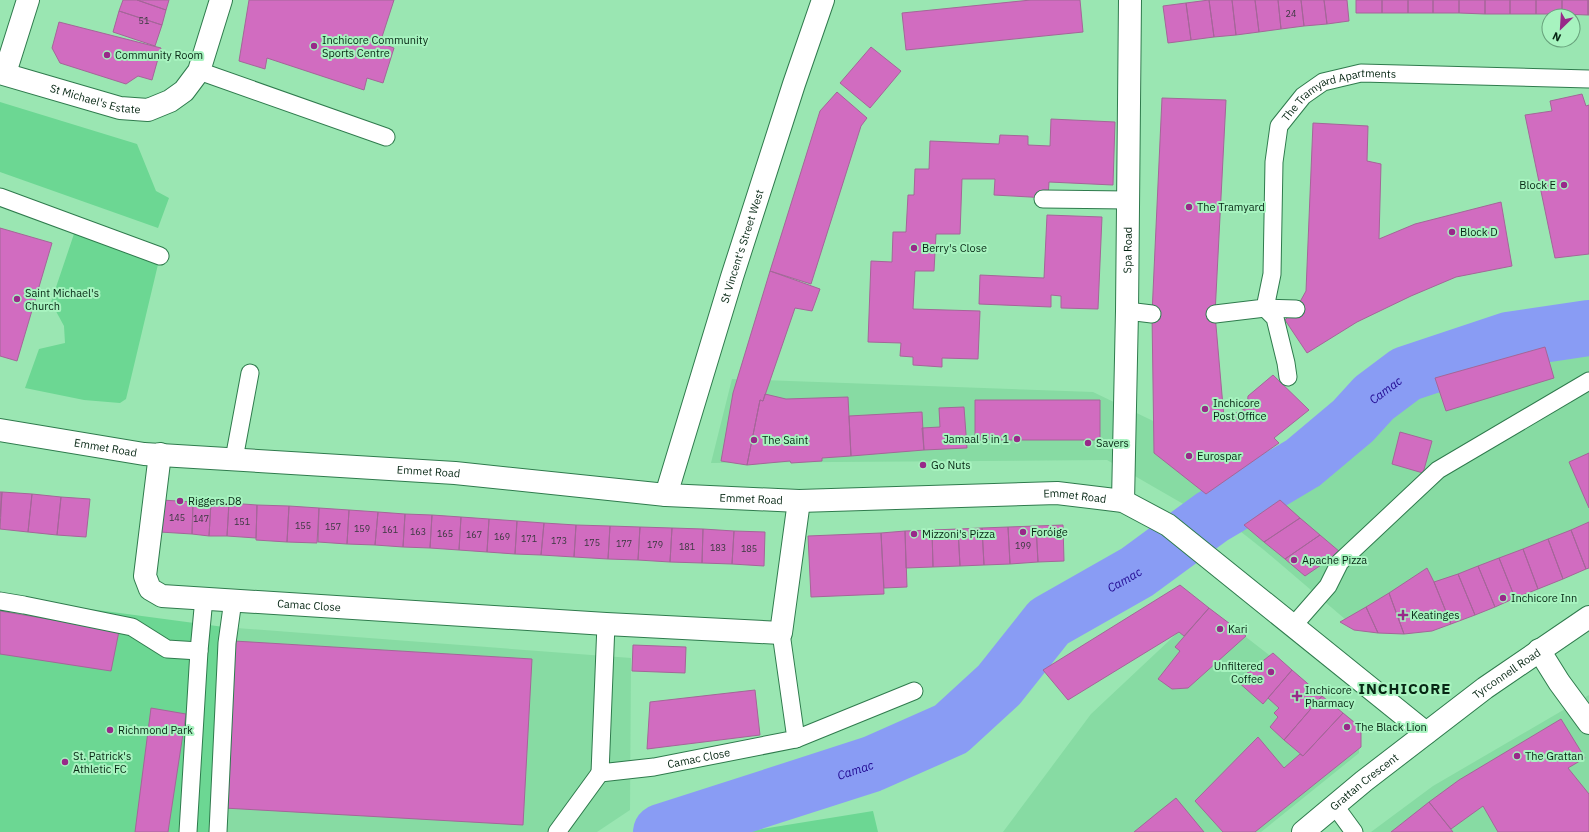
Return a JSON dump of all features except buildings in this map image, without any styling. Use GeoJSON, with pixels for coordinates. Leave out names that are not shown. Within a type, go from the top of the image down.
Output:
{"type":"FeatureCollection","features":[{"type":"Feature","properties":{"kind":"street"},"geometry":{"type":"LineString","coordinates":[[2,73],[28,0]]}},
{"type":"Feature","properties":{"kind":"street","name":"St Michael's Estate"},"geometry":{"type":"LineString","coordinates":[[2,73],[120,108],[148,110],[170,101],[184,91],[199,71],[221,0]]}},
{"type":"Feature","properties":{"kind":"street","name":"St Vincent's Street West"},"geometry":{"type":"LineString","coordinates":[[666,495],[732,277],[822,0]]}},
{"type":"Feature","properties":{"kind":"street","name":"Spa Road"},"geometry":{"type":"LineString","coordinates":[[1123,500],[1127,310],[1130,0]]}},
{"type":"Feature","properties":{"kind":"street","name":"Emmet Road"},"geometry":{"type":"LineString","coordinates":[[0,430],[126,451],[455,473],[666,495],[799,501],[1057,493],[1123,500],[1168,525],[1192,547],[1426,733]]}},
{"type":"Feature","properties":{"kind":"street","name":"Camac Close"},"geometry":{"type":"LineString","coordinates":[[160,454],[145,576],[150,589],[162,596],[606,624],[781,633]]}},
{"type":"Feature","properties":{"kind":"street"},"geometry":{"type":"LineString","coordinates":[[781,633],[799,501]]}},
{"type":"Feature","properties":{"kind":"street","name":"Tyrconnell Road"},"geometry":{"type":"LineString","coordinates":[[1426,733],[1498,678],[1589,617]]}},
{"type":"Feature","properties":{"kind":"street"},"geometry":{"type":"LineString","coordinates":[[1539,650],[1559,682],[1589,723]]}},
{"type":"Feature","properties":{"kind":"street","name":"Grattan Crescent"},"geometry":{"type":"LineString","coordinates":[[1303,832],[1364,781],[1426,733]]}},
{"type":"Feature","properties":{"kind":"lane"},"geometry":{"type":"LineString","coordinates":[[199,71],[386,137]]}},
{"type":"Feature","properties":{"kind":"lane","name":"The Tramyard Apartments"},"geometry":{"type":"LineString","coordinates":[[1265,308],[1272,274],[1274,162],[1279,126],[1303,96],[1323,82],[1361,73],[1589,79]]}},
{"type":"Feature","properties":{"kind":"lane"},"geometry":{"type":"LineString","coordinates":[[0,197],[160,256]]}},
{"type":"Feature","properties":{"kind":"lane"},"geometry":{"type":"LineString","coordinates":[[1043,198],[1128,200]]}},
{"type":"Feature","properties":{"kind":"lane"},"geometry":{"type":"LineString","coordinates":[[1265,308],[1275,318],[1286,362],[1288,377]]}},
{"type":"Feature","properties":{"kind":"lane"},"geometry":{"type":"LineString","coordinates":[[1215,314],[1265,308],[1296,309]]}},
{"type":"Feature","properties":{"kind":"lane"},"geometry":{"type":"LineString","coordinates":[[1127,310],[1152,314]]}},
{"type":"Feature","properties":{"kind":"lane"},"geometry":{"type":"LineString","coordinates":[[234,459],[250,373]]}},
{"type":"Feature","properties":{"kind":"lane"},"geometry":{"type":"LineString","coordinates":[[1293,626],[1328,586],[1340,562],[1438,470],[1589,381]]}},
{"type":"Feature","properties":{"kind":"lane"},"geometry":{"type":"LineString","coordinates":[[188,832],[199,651],[204,598]]}},
{"type":"Feature","properties":{"kind":"lane"},"geometry":{"type":"LineString","coordinates":[[218,832],[227,643],[233,600]]}},
{"type":"Feature","properties":{"kind":"lane"},"geometry":{"type":"LineString","coordinates":[[0,601],[132,626],[167,649],[199,651]]}},
{"type":"Feature","properties":{"kind":"lane"},"geometry":{"type":"LineString","coordinates":[[557,832],[600,773],[606,624]]}},
{"type":"Feature","properties":{"kind":"lane"},"geometry":{"type":"LineString","coordinates":[[781,633],[796,739]]}},
{"type":"Feature","properties":{"kind":"lane","name":"Camac Close"},"geometry":{"type":"LineString","coordinates":[[600,773],[654,767],[796,739],[914,691]]}},
{"type":"Feature","properties":{"kind":"lane"},"geometry":{"type":"LineString","coordinates":[[1335,806],[1354,832]]}},
{"type":"Feature","properties":{"kind":"shaded area"},"geometry":{"type":"Polygon","coordinates":[[[0,102],[137,144],[156,191],[169,198],[158,228],[0,172],[0,102]]]}},
{"type":"Feature","properties":{"kind":"shaded area"},"geometry":{"type":"Polygon","coordinates":[[[77,225],[160,256],[126,399],[120,403],[84,400],[25,388],[39,349],[65,343],[64,326],[51,302],[77,225]]]}},
{"type":"Feature","properties":{"kind":"shaded area"},"geometry":{"type":"Polygon","coordinates":[[[1589,341],[1589,565],[1471,612],[1359,631],[1264,550],[1207,505],[1192,509],[1107,460],[711,463],[732,379],[1093,392],[1288,486],[1429,376],[1548,344],[1589,341]]]}},
{"type":"Feature","properties":{"kind":"shaded area","name":"Richmond Park"},"geometry":{"type":"Polygon","coordinates":[[[0,597],[224,627],[215,832],[0,832],[0,597]]]}},
{"type":"Feature","properties":{"kind":"shaded area"},"geometry":{"type":"Polygon","coordinates":[[[1206,606],[1359,725],[1359,753],[1261,832],[1003,832],[1091,714],[1206,606]]]}},
{"type":"Feature","properties":{"kind":"shaded area"},"geometry":{"type":"Polygon","coordinates":[[[224,627],[631,658],[630,810],[597,832],[215,832],[224,627]]]}},
{"type":"Feature","properties":{"kind":"shaded area"},"geometry":{"type":"Polygon","coordinates":[[[1589,695],[1589,832],[1371,832],[1433,786],[1589,695]]]}},
{"type":"Feature","properties":{"kind":"shaded area"},"geometry":{"type":"Polygon","coordinates":[[[873,811],[878,832],[744,832],[873,811]]]}},
{"type":"Feature","properties":{"kind":"waterway","name":"Camac"},"geometry":{"type":"LineString","coordinates":[[661,832],[872,764],[951,729],[999,685],[1049,622],[1137,572],[1212,517],[1303,463],[1353,421],[1374,398],[1406,374],[1508,340],[1589,328]]}},
{"type":"Feature","properties":{"kind":"place","name":"Inchicore Community Sports Centre"},"geometry":{"type":"Point","coordinates":[314,46]}},
{"type":"Feature","properties":{"kind":"place","name":"Community Room"},"geometry":{"type":"Point","coordinates":[107,55]}},
{"type":"Feature","properties":{"kind":"place","name":"Block E"},"geometry":{"type":"Point","coordinates":[1564,185]}},
{"type":"Feature","properties":{"kind":"place","name":"The Tramyard"},"geometry":{"type":"Point","coordinates":[1189,207]}},
{"type":"Feature","properties":{"kind":"place","name":"Block D"},"geometry":{"type":"Point","coordinates":[1452,232]}},
{"type":"Feature","properties":{"kind":"place","name":"Berry's Close"},"geometry":{"type":"Point","coordinates":[914,248]}},
{"type":"Feature","properties":{"kind":"place","name":"Saint Michael's Church"},"geometry":{"type":"Point","coordinates":[17,299]}},
{"type":"Feature","properties":{"kind":"place","name":"Inchicore Post Office"},"geometry":{"type":"Point","coordinates":[1205,409]}},
{"type":"Feature","properties":{"kind":"place","name":"Jamaal 5 in 1"},"geometry":{"type":"Point","coordinates":[1017,439]}},
{"type":"Feature","properties":{"kind":"place","name":"The Saint"},"geometry":{"type":"Point","coordinates":[754,440]}},
{"type":"Feature","properties":{"kind":"place","name":"Savers"},"geometry":{"type":"Point","coordinates":[1088,443]}},
{"type":"Feature","properties":{"kind":"place","name":"Eurospar"},"geometry":{"type":"Point","coordinates":[1189,456]}},
{"type":"Feature","properties":{"kind":"place","name":"Go Nuts"},"geometry":{"type":"Point","coordinates":[923,465]}},
{"type":"Feature","properties":{"kind":"place","name":"Riggers.D8"},"geometry":{"type":"Point","coordinates":[180,501]}},
{"type":"Feature","properties":{"kind":"place","name":"Foróige"},"geometry":{"type":"Point","coordinates":[1023,532]}},
{"type":"Feature","properties":{"kind":"place","name":"Mizzoni's Pizza"},"geometry":{"type":"Point","coordinates":[914,534]}},
{"type":"Feature","properties":{"kind":"place","name":"Apache Pizza"},"geometry":{"type":"Point","coordinates":[1294,560]}},
{"type":"Feature","properties":{"kind":"place","name":"Inchicore Inn"},"geometry":{"type":"Point","coordinates":[1503,598]}},
{"type":"Feature","properties":{"kind":"place","name":"Keatinges"},"geometry":{"type":"Point","coordinates":[1403,615]}},
{"type":"Feature","properties":{"kind":"place","name":"Kari"},"geometry":{"type":"Point","coordinates":[1220,629]}},
{"type":"Feature","properties":{"kind":"place","name":"Unfiltered Coffee"},"geometry":{"type":"Point","coordinates":[1271,672]}},
{"type":"Feature","properties":{"kind":"place","name":"Inchicore Pharmacy"},"geometry":{"type":"Point","coordinates":[1297,696]}},
{"type":"Feature","properties":{"kind":"place","name":"The Black Lion"},"geometry":{"type":"Point","coordinates":[1347,727]}},
{"type":"Feature","properties":{"kind":"place","name":"Richmond Park"},"geometry":{"type":"Point","coordinates":[110,730]}},
{"type":"Feature","properties":{"kind":"place","name":"The Grattan"},"geometry":{"type":"Point","coordinates":[1517,756]}},
{"type":"Feature","properties":{"kind":"place","name":"St. Patrick's Athletic FC"},"geometry":{"type":"Point","coordinates":[65,762]}},
{"type":"Feature","properties":{"kind":"district","name":"INCHICORE"},"geometry":{"type":"Point","coordinates":[1405,688]}}]}
